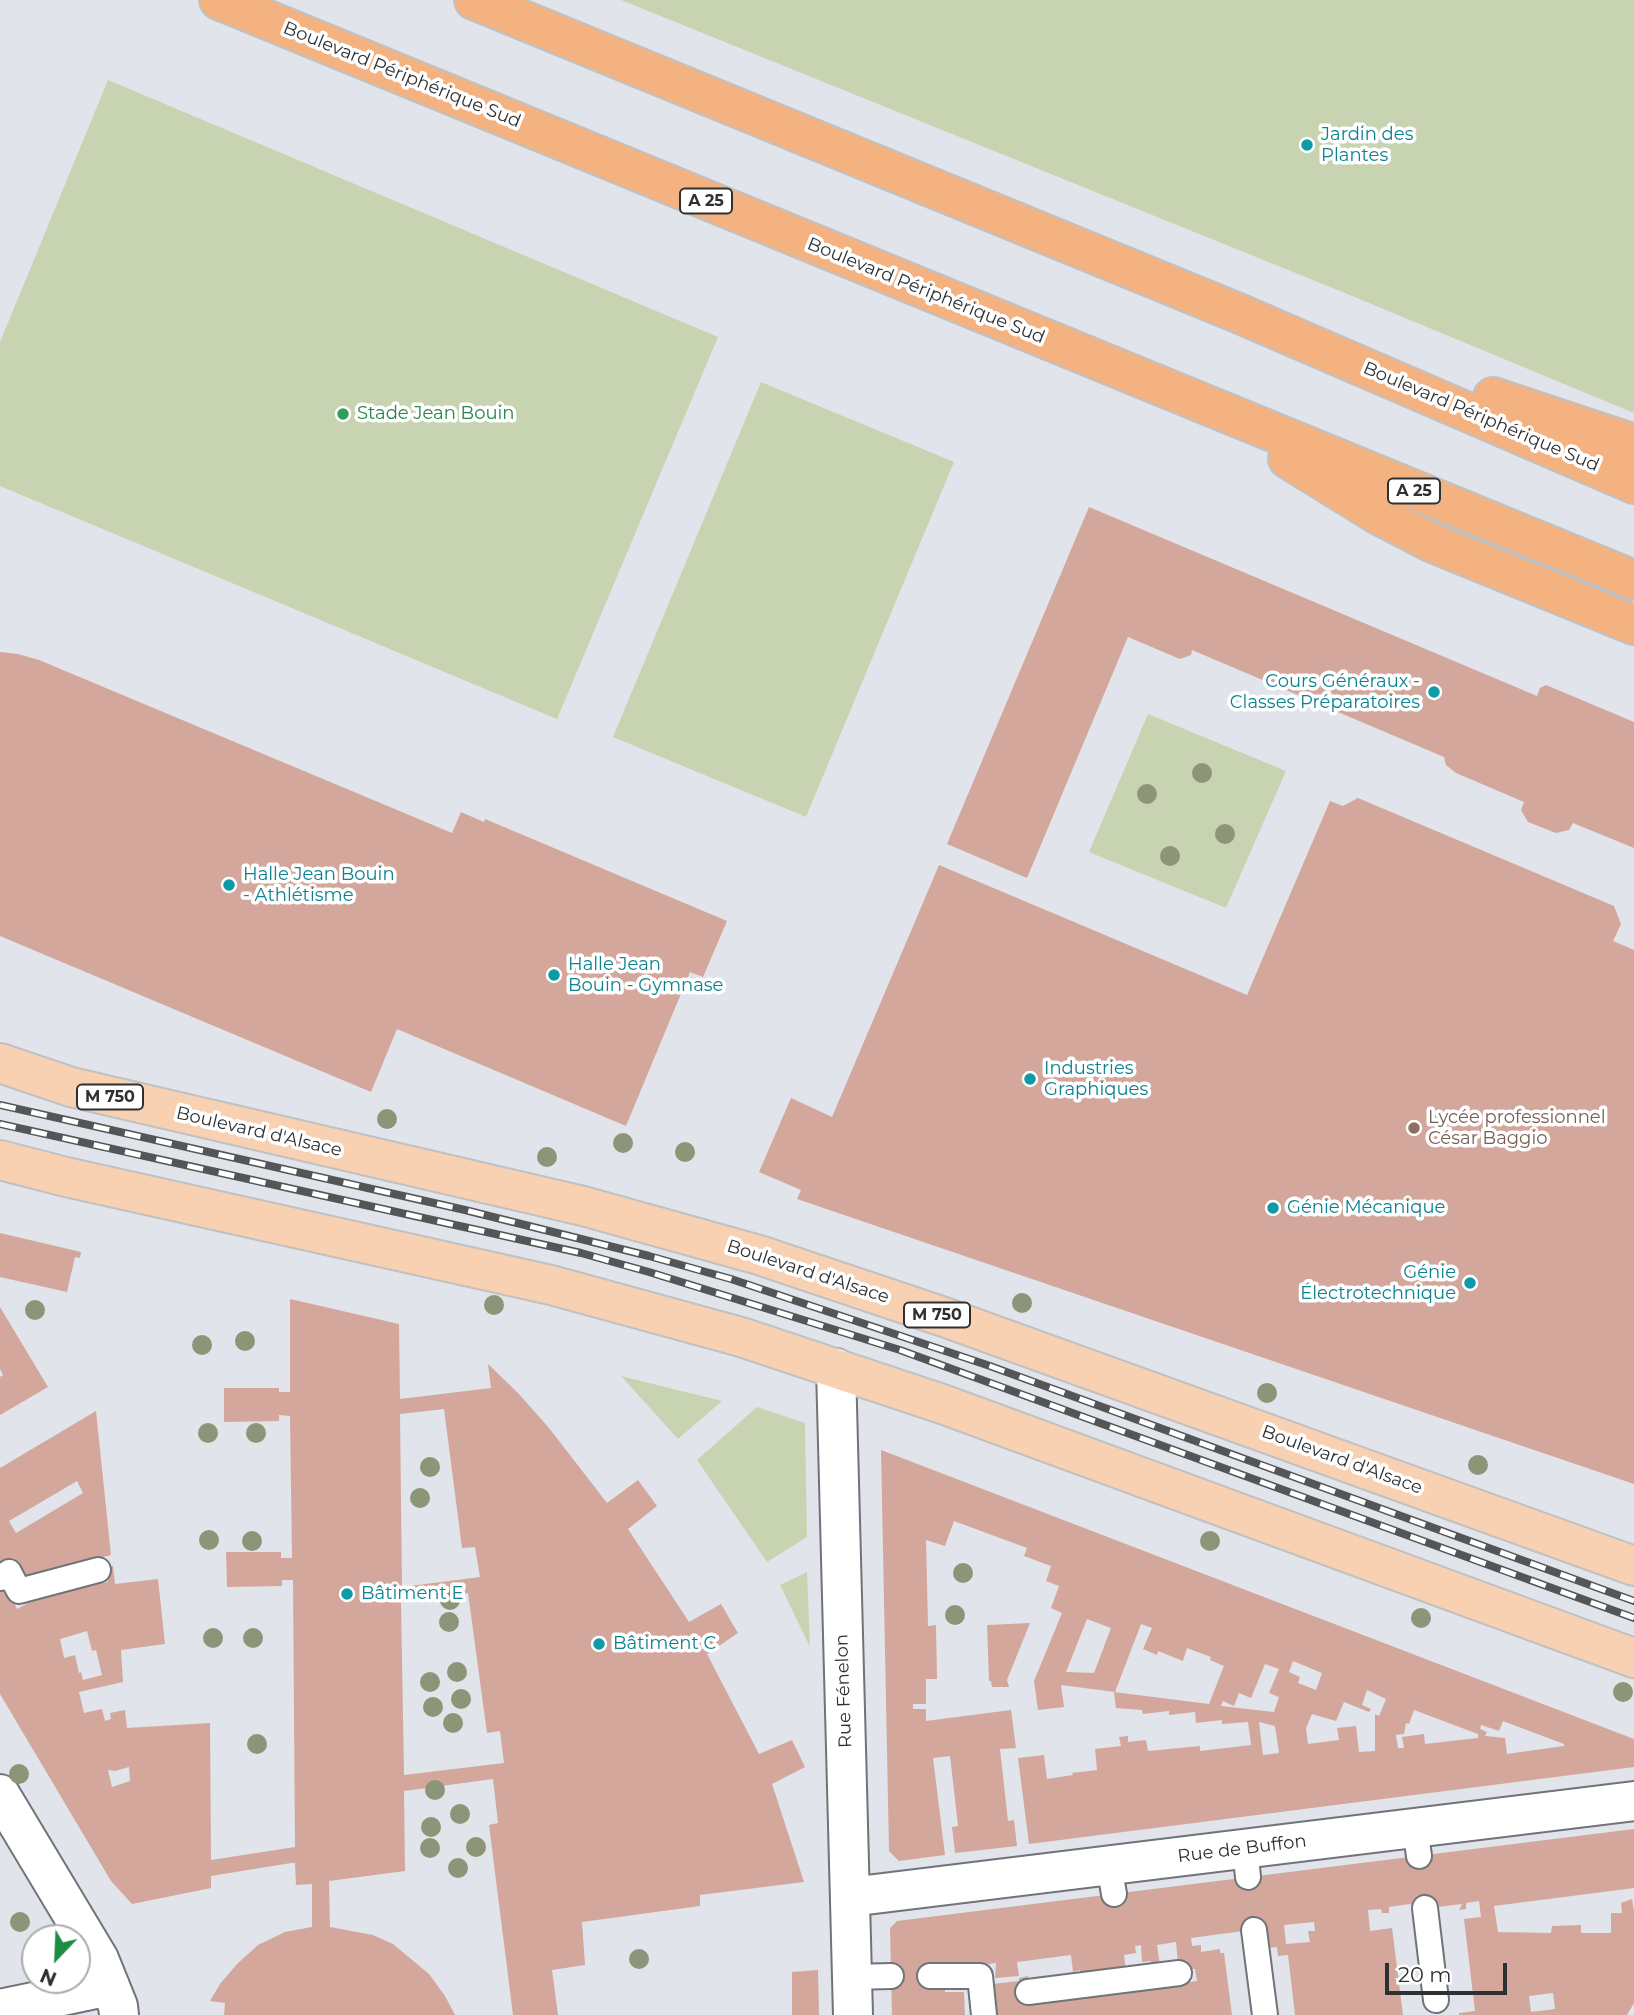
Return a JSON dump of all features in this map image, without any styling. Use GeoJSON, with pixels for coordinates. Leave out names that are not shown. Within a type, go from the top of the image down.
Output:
{"type":"FeatureCollection","features":[{"type":"Feature","properties":{"kind":"highway","name":"Boulevard Périphérique Sud"},"geometry":{"type":"LineString","coordinates":[[219,0],[1634,580]]}},
{"type":"Feature","properties":{"kind":"highway","name":"Boulevard Périphérique Sud"},"geometry":{"type":"LineString","coordinates":[[474,0],[1238,313],[1634,484]]}},
{"type":"Feature","properties":{"kind":"highway"},"geometry":{"type":"LineString","coordinates":[[1238,313],[1634,444]]}},
{"type":"Feature","properties":{"kind":"highway"},"geometry":{"type":"LineString","coordinates":[[1194,401],[1408,531],[1634,625]]}},
{"type":"Feature","properties":{"kind":"main road","name":"Boulevard d'Alsace"},"geometry":{"type":"LineString","coordinates":[[0,1063],[71,1087],[583,1206],[759,1255],[944,1317],[1634,1566]]}},
{"type":"Feature","properties":{"kind":"main road"},"geometry":{"type":"LineString","coordinates":[[0,1160],[551,1285],[741,1337],[945,1405],[1634,1658]]}},
{"type":"Feature","properties":{"kind":"street","name":"Rue Fénelon"},"geometry":{"type":"LineString","coordinates":[[836,1368],[853,2015]]}},
{"type":"Feature","properties":{"kind":"street"},"geometry":{"type":"LineString","coordinates":[[0,1794],[99,1959],[115,2000],[0,2009]]}},
{"type":"Feature","properties":{"kind":"street","name":"Rue de Buffon"},"geometry":{"type":"LineString","coordinates":[[850,1897],[1111,1879],[1246,1863],[1417,1841],[1634,1801]]}},
{"type":"Feature","properties":{"kind":"lane"},"geometry":{"type":"LineString","coordinates":[[1,1578],[9,1572],[19,1591],[98,1570]]}},
{"type":"Feature","properties":{"kind":"lane"},"geometry":{"type":"LineString","coordinates":[[1425,1908],[1436,2000]]}},
{"type":"Feature","properties":{"kind":"lane"},"geometry":{"type":"LineString","coordinates":[[1254,1930],[1265,2015]]}},
{"type":"Feature","properties":{"kind":"lane"},"geometry":{"type":"LineString","coordinates":[[1028,1992],[1179,1973]]}},
{"type":"Feature","properties":{"kind":"lane"},"geometry":{"type":"LineString","coordinates":[[853,1977],[891,1976]]}},
{"type":"Feature","properties":{"kind":"lane"},"geometry":{"type":"LineString","coordinates":[[930,1976],[980,1976],[984,2015]]}},
{"type":"Feature","properties":{"kind":"green space","name":"Jardin des Plantes"},"geometry":{"type":"Polygon","coordinates":[[[621,0],[1634,0],[1634,413],[1340,291],[621,0]]]}},
{"type":"Feature","properties":{"kind":"green space","name":"Stade Jean Bouin"},"geometry":{"type":"Polygon","coordinates":[[[108,80],[718,337],[557,719],[0,486],[0,342],[108,80]]]}},
{"type":"Feature","properties":{"kind":"green space"},"geometry":{"type":"Polygon","coordinates":[[[761,382],[954,462],[806,817],[613,737],[761,382]]]}},
{"type":"Feature","properties":{"kind":"green space"},"geometry":{"type":"Polygon","coordinates":[[[1148,714],[1286,771],[1226,908],[1089,852],[1148,714]]]}},
{"type":"Feature","properties":{"kind":"green space"},"geometry":{"type":"Polygon","coordinates":[[[621,1376],[722,1401],[678,1439],[621,1376]]]}},
{"type":"Feature","properties":{"kind":"green space"},"geometry":{"type":"Polygon","coordinates":[[[757,1407],[805,1423],[807,1537],[767,1562],[697,1460],[757,1407]]]}},
{"type":"Feature","properties":{"kind":"green space"},"geometry":{"type":"Polygon","coordinates":[[[807,1572],[810,1647],[780,1585],[807,1572]]]}},
{"type":"Feature","properties":{"kind":"building","name":"Cours Généraux - Classes Préparatoires"},"geometry":{"type":"Polygon","coordinates":[[[1089,507],[1537,696],[1540,688],[1546,685],[1634,722],[1634,848],[1573,823],[1569,830],[1556,833],[1528,822],[1521,810],[1524,802],[1456,773],[1446,765],[1444,757],[1192,650],[1191,655],[1180,659],[1128,637],[1027,878],[947,844],[1089,507]]]}},
{"type":"Feature","properties":{"kind":"building","name":"Halle Jean Bouin - Athlétisme"},"geometry":{"type":"Polygon","coordinates":[[[0,652],[39,660],[452,833],[461,812],[484,822],[485,819],[727,921],[703,977],[690,972],[626,1126],[397,1029],[371,1092],[0,936],[0,652]]]}},
{"type":"Feature","properties":{"kind":"building"},"geometry":{"type":"Polygon","coordinates":[[[1358,798],[1614,906],[1621,924],[1613,941],[1634,950],[1634,1484],[797,1199],[801,1190],[759,1172],[791,1098],[832,1117],[939,865],[1247,995],[1330,801],[1343,806],[1358,798]]]}},
{"type":"Feature","properties":{"kind":"building"},"geometry":{"type":"Polygon","coordinates":[[[0,1233],[81,1252],[80,1258],[75,1257],[67,1292],[0,1277],[0,1233]]]}},
{"type":"Feature","properties":{"kind":"building"},"geometry":{"type":"Polygon","coordinates":[[[290,1299],[399,1324],[400,1399],[491,1388],[488,1364],[549,1428],[607,1503],[638,1480],[657,1506],[628,1529],[689,1622],[721,1604],[738,1633],[707,1654],[759,1754],[792,1740],[805,1767],[772,1784],[804,1882],[700,1895],[700,1906],[582,1922],[585,1965],[552,1970],[558,2015],[513,2015],[489,1825],[498,1823],[493,1779],[404,1791],[405,1871],[329,1881],[330,1927],[373,1935],[393,1944],[429,1974],[455,2015],[224,2015],[225,2003],[210,2001],[237,1964],[258,1945],[285,1932],[312,1927],[312,1884],[296,1885],[295,1863],[291,1863],[211,1876],[211,1888],[132,1904],[111,1881],[0,1694],[0,1576],[17,1609],[28,1603],[28,1599],[108,1582],[106,1566],[113,1566],[115,1584],[158,1579],[165,1644],[121,1650],[123,1682],[79,1692],[84,1713],[102,1709],[105,1721],[111,1719],[110,1713],[125,1710],[127,1728],[210,1723],[211,1860],[295,1847],[293,1580],[282,1580],[282,1586],[227,1587],[226,1552],[281,1552],[281,1558],[292,1558],[290,1416],[279,1415],[279,1421],[224,1422],[224,1388],[279,1388],[279,1392],[290,1392],[290,1299]],[[444,1409],[400,1414],[402,1587],[480,1577],[475,1547],[462,1548],[444,1409]],[[468,1593],[401,1602],[404,1775],[504,1763],[500,1731],[487,1733],[468,1593]],[[87,1631],[60,1639],[64,1658],[75,1655],[83,1680],[102,1675],[96,1650],[92,1651],[87,1631]],[[129,1767],[108,1770],[112,1787],[130,1781],[129,1767]]]}},
{"type":"Feature","properties":{"kind":"building"},"geometry":{"type":"Polygon","coordinates":[[[0,1307],[48,1387],[0,1415],[0,1377],[3,1375],[0,1369],[0,1307]]]}},
{"type":"Feature","properties":{"kind":"building"},"geometry":{"type":"Polygon","coordinates":[[[96,1411],[111,1555],[22,1578],[0,1572],[0,1468],[96,1411]],[[77,1481],[9,1521],[16,1533],[83,1493],[77,1481]]]}},
{"type":"Feature","properties":{"kind":"building"},"geometry":{"type":"Polygon","coordinates":[[[881,1450],[1634,1739],[1634,1767],[1029,1844],[1018,1758],[1044,1755],[1047,1779],[1073,1775],[1072,1773],[1097,1770],[1095,1749],[1121,1746],[1119,1737],[1128,1736],[1128,1742],[1146,1740],[1148,1751],[1200,1746],[1200,1751],[1251,1745],[1248,1722],[1222,1724],[1222,1720],[1196,1723],[1195,1712],[1143,1714],[1142,1710],[1116,1708],[1114,1692],[1209,1704],[1224,1666],[1210,1660],[1211,1657],[1187,1648],[1183,1661],[1158,1651],[1157,1655],[1143,1649],[1152,1628],[1141,1624],[1115,1692],[1061,1685],[1064,1707],[1038,1710],[1034,1681],[1062,1613],[1051,1608],[1059,1586],[1046,1581],[1051,1566],[1024,1556],[1027,1548],[954,1521],[945,1546],[926,1540],[928,1626],[936,1625],[937,1679],[926,1679],[926,1704],[913,1704],[913,1709],[926,1709],[926,1721],[1011,1710],[1016,1748],[1000,1749],[1008,1821],[1014,1820],[1017,1846],[955,1853],[952,1827],[958,1826],[950,1756],[933,1758],[945,1855],[899,1861],[889,1851],[881,1450]],[[1087,1619],[1066,1672],[1094,1673],[1111,1628],[1087,1619]],[[1293,1661],[1289,1672],[1300,1677],[1298,1683],[1316,1690],[1322,1673],[1293,1661]],[[1265,1664],[1251,1698],[1239,1693],[1234,1706],[1223,1701],[1221,1706],[1274,1712],[1279,1697],[1269,1693],[1279,1669],[1265,1664]],[[1367,1690],[1362,1705],[1371,1709],[1369,1712],[1344,1702],[1336,1721],[1312,1714],[1306,1728],[1308,1744],[1339,1740],[1337,1728],[1356,1726],[1359,1752],[1375,1751],[1375,1714],[1379,1716],[1386,1699],[1367,1690]],[[1414,1710],[1409,1724],[1406,1723],[1404,1734],[1396,1735],[1398,1748],[1404,1748],[1402,1737],[1424,1734],[1425,1744],[1478,1738],[1478,1734],[1414,1710]],[[1503,1721],[1499,1731],[1481,1725],[1480,1729],[1487,1732],[1485,1736],[1505,1738],[1507,1754],[1564,1746],[1503,1721]],[[1259,1722],[1263,1755],[1279,1753],[1275,1726],[1259,1722]]]}},
{"type":"Feature","properties":{"kind":"building"},"geometry":{"type":"Polygon","coordinates":[[[1030,1623],[1007,1680],[1009,1687],[992,1687],[989,1681],[987,1625],[1030,1623]]]}},
{"type":"Feature","properties":{"kind":"building"},"geometry":{"type":"Polygon","coordinates":[[[1634,1829],[1634,1888],[1494,1906],[1498,1932],[1551,1933],[1552,1926],[1581,1925],[1581,1933],[1611,1933],[1611,1913],[1622,1913],[1621,1903],[1632,1899],[1634,2003],[1627,2015],[1459,2015],[1475,2011],[1464,1919],[1481,1917],[1479,1901],[1466,1903],[1466,1909],[1459,1910],[1462,1904],[1421,1909],[1415,1925],[1413,1906],[1410,1904],[1389,1907],[1389,1913],[1382,1913],[1381,1909],[1368,1910],[1370,1931],[1392,1928],[1403,2015],[1295,2015],[1288,1955],[1278,1956],[1277,1947],[1266,1948],[1251,1930],[1191,1938],[1192,1946],[1201,1945],[1201,1952],[1220,1949],[1220,1953],[1224,1953],[1232,2015],[996,2015],[992,1984],[1019,1981],[1019,1978],[1028,1976],[1029,1989],[1021,1989],[1022,2003],[1197,1981],[1195,1969],[1186,1969],[1178,1964],[1176,1942],[1157,1945],[1160,1966],[1152,1968],[1151,1961],[1142,1962],[1141,1945],[1135,1946],[1136,1953],[1124,1955],[1126,1971],[1081,1977],[1080,1970],[1073,1972],[1071,1955],[1017,1962],[1019,1976],[995,1978],[996,1963],[959,1968],[944,1978],[945,1992],[964,1992],[965,2015],[892,2015],[890,1928],[897,1921],[1634,1829]],[[1314,1922],[1284,1925],[1286,1944],[1310,1942],[1308,1931],[1315,1931],[1314,1922]],[[1553,1993],[1529,1996],[1531,2012],[1555,2009],[1553,1993]]]}},
{"type":"Feature","properties":{"kind":"building"},"geometry":{"type":"Polygon","coordinates":[[[818,1970],[819,2015],[792,2015],[792,1972],[818,1970]]]}},
{"type":"Feature","properties":{"kind":"railway"},"geometry":{"type":"LineString","coordinates":[[0,1105],[465,1210],[731,1279],[990,1366],[1634,1601]]}},
{"type":"Feature","properties":{"kind":"railway"},"geometry":{"type":"LineString","coordinates":[[0,1124],[581,1253],[649,1272],[900,1350],[1634,1618]]}},
{"type":"Feature","properties":{"kind":"place","name":"Jardin des Plantes"},"geometry":{"type":"Point","coordinates":[1307,145]}},
{"type":"Feature","properties":{"kind":"place","name":"Stade Jean Bouin"},"geometry":{"type":"Point","coordinates":[343,414]}},
{"type":"Feature","properties":{"kind":"place","name":"Cours Généraux - Classes Préparatoires"},"geometry":{"type":"Point","coordinates":[1434,692]}},
{"type":"Feature","properties":{"kind":"place","name":"Halle Jean Bouin - Athlétisme"},"geometry":{"type":"Point","coordinates":[229,885]}},
{"type":"Feature","properties":{"kind":"place","name":"Halle Jean Bouin - Gymnase"},"geometry":{"type":"Point","coordinates":[554,975]}},
{"type":"Feature","properties":{"kind":"place","name":"Industries Graphiques"},"geometry":{"type":"Point","coordinates":[1030,1079]}},
{"type":"Feature","properties":{"kind":"place","name":"Lycée professionnel César Baggio"},"geometry":{"type":"Point","coordinates":[1414,1128]}},
{"type":"Feature","properties":{"kind":"place","name":"Génie Mécanique"},"geometry":{"type":"Point","coordinates":[1273,1208]}},
{"type":"Feature","properties":{"kind":"place","name":"Génie Électrotechnique"},"geometry":{"type":"Point","coordinates":[1470,1283]}},
{"type":"Feature","properties":{"kind":"place","name":"Bâtiment E"},"geometry":{"type":"Point","coordinates":[347,1594]}},
{"type":"Feature","properties":{"kind":"place","name":"Bâtiment C"},"geometry":{"type":"Point","coordinates":[599,1644]}}]}
